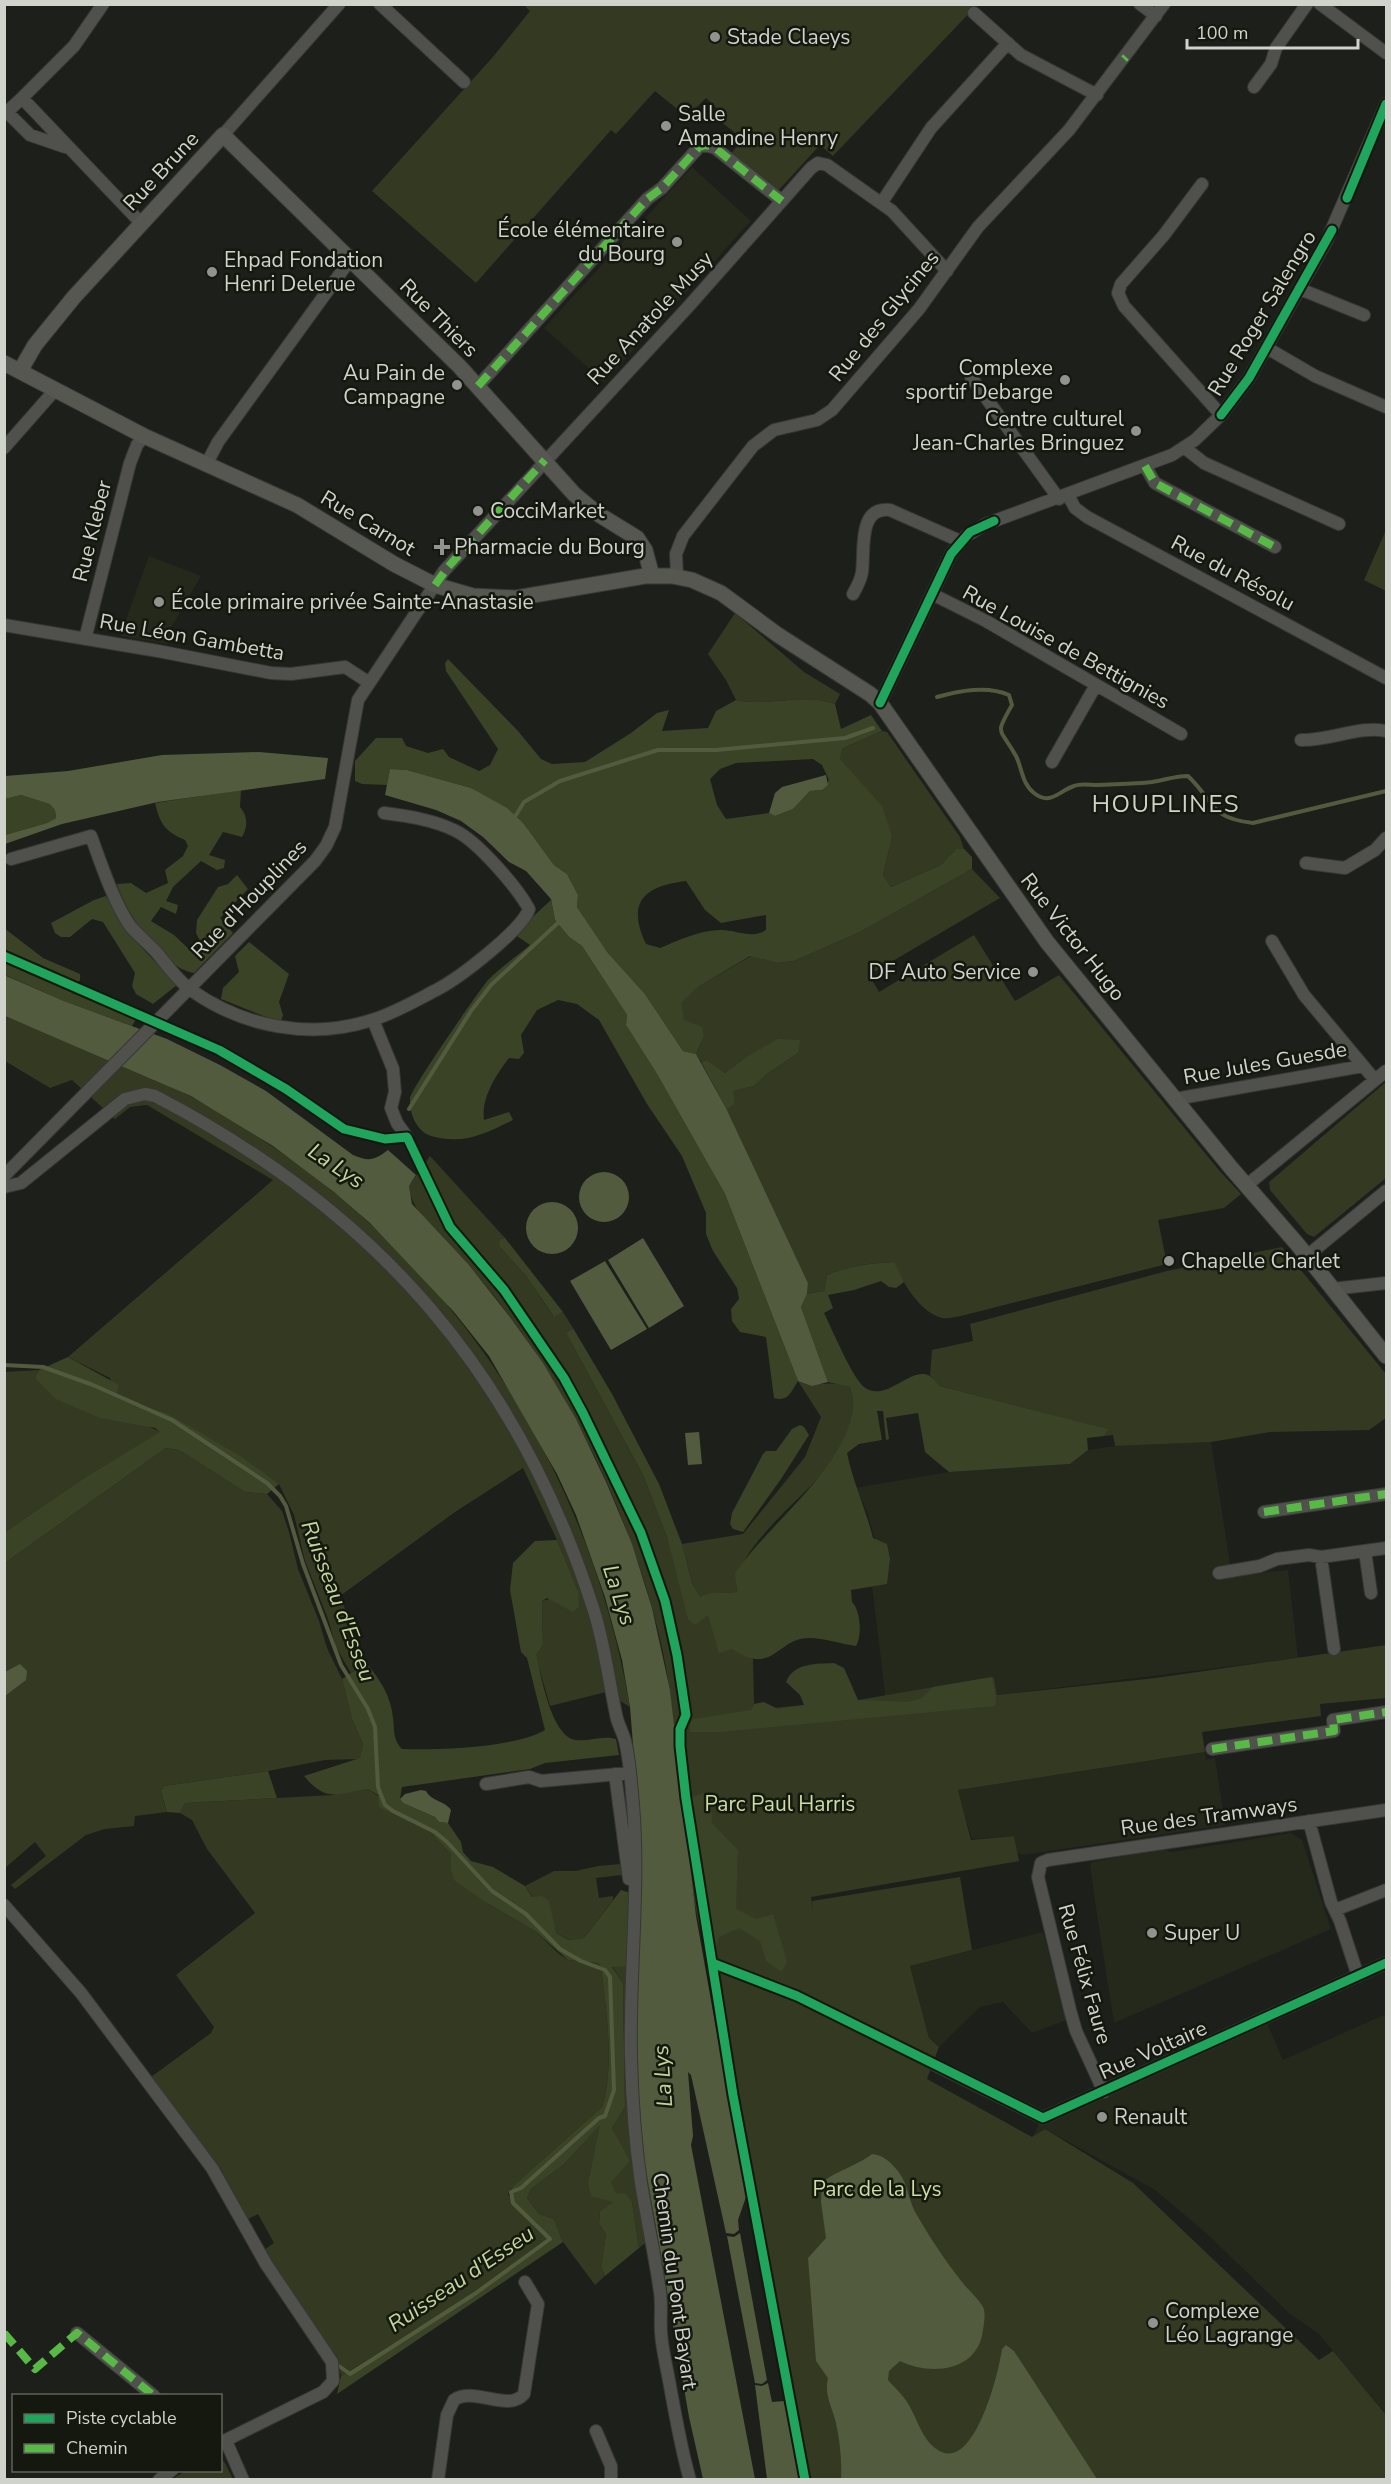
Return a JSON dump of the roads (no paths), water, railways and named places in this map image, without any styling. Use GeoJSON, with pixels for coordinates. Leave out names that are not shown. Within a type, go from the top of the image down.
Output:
{"type":"FeatureCollection","features":[{"type":"Feature","properties":{"kind":"main road","name":"Rue Brune"},"geometry":{"type":"LineString","coordinates":[[20,371],[35,345],[59,315],[223,135]]}},
{"type":"Feature","properties":{"kind":"main road","name":"Rue Thiers"},"geometry":{"type":"LineString","coordinates":[[223,135],[478,386],[583,502],[637,538],[645,550],[652,576]]}},
{"type":"Feature","properties":{"kind":"main road","name":"Rue Carnot"},"geometry":{"type":"LineString","coordinates":[[4,363],[144,436],[297,505],[394,564],[435,585],[479,597],[516,598],[652,576],[698,581]]}},
{"type":"Feature","properties":{"kind":"main road","name":"Rue Victor Hugo"},"geometry":{"type":"LineString","coordinates":[[698,581],[727,597],[880,703],[1039,931],[1175,1099],[1286,1230],[1386,1356]]}},
{"type":"Feature","properties":{"kind":"street"},"geometry":{"type":"LineString","coordinates":[[74,152],[57,143],[30,135],[6,111],[80,40],[103,4]]}},
{"type":"Feature","properties":{"kind":"street","name":"Rue Brune"},"geometry":{"type":"LineString","coordinates":[[223,135],[339,4]]}},
{"type":"Feature","properties":{"kind":"street"},"geometry":{"type":"LineString","coordinates":[[380,4],[464,82]]}},
{"type":"Feature","properties":{"kind":"street"},"geometry":{"type":"LineString","coordinates":[[1140,4],[1156,16]]}},
{"type":"Feature","properties":{"kind":"street","name":"Rue des Glycines"},"geometry":{"type":"LineString","coordinates":[[677,577],[676,554],[681,540],[753,446],[774,430],[811,422],[828,414],[919,309],[978,227],[1063,138],[1164,4]]}},
{"type":"Feature","properties":{"kind":"street"},"geometry":{"type":"LineString","coordinates":[[1254,87],[1271,64],[1275,48],[1307,4]]}},
{"type":"Feature","properties":{"kind":"street"},"geometry":{"type":"LineString","coordinates":[[1320,4],[1386,53]]}},
{"type":"Feature","properties":{"kind":"street"},"geometry":{"type":"LineString","coordinates":[[974,13],[1036,64],[1097,95]]}},
{"type":"Feature","properties":{"kind":"street"},"geometry":{"type":"LineString","coordinates":[[947,271],[882,202],[931,128],[1008,43]]}},
{"type":"Feature","properties":{"kind":"street"},"geometry":{"type":"LineString","coordinates":[[22,98],[141,223]]}},
{"type":"Feature","properties":{"kind":"street","name":"Rue Roger Salengro"},"geometry":{"type":"LineString","coordinates":[[880,703],[951,554],[970,532],[986,524],[1145,466],[1185,448],[1221,415],[1245,386],[1332,230],[1386,109]]}},
{"type":"Feature","properties":{"kind":"street"},"geometry":{"type":"LineString","coordinates":[[478,386],[647,199],[662,188],[699,147],[706,145],[715,148],[782,201]]}},
{"type":"Feature","properties":{"kind":"street","name":"Rue Anatole Musy"},"geometry":{"type":"LineString","coordinates":[[435,585],[448,567],[545,459],[666,330],[811,168],[821,163],[882,202]]}},
{"type":"Feature","properties":{"kind":"street"},"geometry":{"type":"LineString","coordinates":[[1203,184],[1164,235],[1120,284],[1118,293],[1122,303],[1221,415]]}},
{"type":"Feature","properties":{"kind":"street"},"geometry":{"type":"LineString","coordinates":[[206,465],[214,447],[350,260]]}},
{"type":"Feature","properties":{"kind":"street"},"geometry":{"type":"LineString","coordinates":[[1300,289],[1365,315]]}},
{"type":"Feature","properties":{"kind":"street"},"geometry":{"type":"LineString","coordinates":[[1267,348],[1315,376],[1386,407]]}},
{"type":"Feature","properties":{"kind":"street","name":"Rue du Résolu"},"geometry":{"type":"LineString","coordinates":[[971,377],[1064,497],[1087,517],[1386,678]]}},
{"type":"Feature","properties":{"kind":"street"},"geometry":{"type":"LineString","coordinates":[[4,448],[55,390]]}},
{"type":"Feature","properties":{"kind":"street","name":"Rue Kleber"},"geometry":{"type":"LineString","coordinates":[[85,639],[128,469],[135,448],[144,436]]}},
{"type":"Feature","properties":{"kind":"street"},"geometry":{"type":"LineString","coordinates":[[1185,448],[1204,463],[1339,524]]}},
{"type":"Feature","properties":{"kind":"street"},"geometry":{"type":"LineString","coordinates":[[1145,466],[1155,483],[1275,547]]}},
{"type":"Feature","properties":{"kind":"street"},"geometry":{"type":"LineString","coordinates":[[853,594],[862,574],[864,532],[872,516],[880,510],[890,510],[960,541]]}},
{"type":"Feature","properties":{"kind":"street","name":"Rue d'Houplines"},"geometry":{"type":"LineString","coordinates":[[4,1176],[303,873],[326,846],[336,821],[355,708],[368,682],[435,585]]}},
{"type":"Feature","properties":{"kind":"street","name":"Rue Louise de Bettignies"},"geometry":{"type":"LineString","coordinates":[[932,594],[986,621],[1181,734]]}},
{"type":"Feature","properties":{"kind":"street","name":"Rue Léon Gambetta"},"geometry":{"type":"LineString","coordinates":[[4,626],[271,673],[291,674],[345,667],[368,682]]}},
{"type":"Feature","properties":{"kind":"street"},"geometry":{"type":"LineString","coordinates":[[1052,762],[1096,685]]}},
{"type":"Feature","properties":{"kind":"street"},"geometry":{"type":"LineString","coordinates":[[1301,740],[1317,741],[1371,730],[1386,731]]}},
{"type":"Feature","properties":{"kind":"street"},"geometry":{"type":"LineString","coordinates":[[11,859],[91,836],[106,877],[130,926],[189,989],[220,1007],[256,1021],[308,1031],[373,1020],[446,984],[462,973],[526,916],[529,909],[519,891],[458,832],[430,822],[384,813]]}},
{"type":"Feature","properties":{"kind":"street"},"geometry":{"type":"LineString","coordinates":[[1306,863],[1345,868],[1375,850],[1386,838]]}},
{"type":"Feature","properties":{"kind":"street"},"geometry":{"type":"LineString","coordinates":[[1272,941],[1304,995],[1375,1080]]}},
{"type":"Feature","properties":{"kind":"street"},"geometry":{"type":"LineString","coordinates":[[373,1020],[393,1069],[395,1092],[392,1107],[397,1123],[407,1137]]}},
{"type":"Feature","properties":{"kind":"street","name":"Rue Jules Guesde"},"geometry":{"type":"LineString","coordinates":[[1175,1099],[1363,1066]]}},
{"type":"Feature","properties":{"kind":"street"},"geometry":{"type":"LineString","coordinates":[[1247,1185],[1386,1071]]}},
{"type":"Feature","properties":{"kind":"street","name":"Chemin du Pont Bayart"},"geometry":{"type":"LineString","coordinates":[[4,1187],[21,1183],[125,1099],[145,1094],[154,1096],[243,1146],[300,1185],[351,1227],[393,1266],[436,1315],[484,1379],[525,1446],[550,1495],[595,1614],[609,1671],[618,1722],[624,1736],[630,1773],[636,1857],[631,2002],[632,2088],[641,2181],[660,2289],[661,2336],[690,2480]]}},
{"type":"Feature","properties":{"kind":"street"},"geometry":{"type":"LineString","coordinates":[[1307,1257],[1386,1191]]}},
{"type":"Feature","properties":{"kind":"street"},"geometry":{"type":"LineString","coordinates":[[1332,1289],[1386,1283]]}},
{"type":"Feature","properties":{"kind":"street"},"geometry":{"type":"LineString","coordinates":[[1264,1512],[1386,1494]]}},
{"type":"Feature","properties":{"kind":"street"},"geometry":{"type":"LineString","coordinates":[[1219,1573],[1260,1566],[1277,1559],[1309,1555],[1321,1557],[1386,1548]]}},
{"type":"Feature","properties":{"kind":"street"},"geometry":{"type":"LineString","coordinates":[[1365,1551],[1371,1593]]}},
{"type":"Feature","properties":{"kind":"street"},"geometry":{"type":"LineString","coordinates":[[1321,1557],[1334,1649]]}},
{"type":"Feature","properties":{"kind":"street"},"geometry":{"type":"LineString","coordinates":[[1212,1749],[1334,1731],[1333,1720],[1386,1712]]}},
{"type":"Feature","properties":{"kind":"street"},"geometry":{"type":"LineString","coordinates":[[486,1784],[529,1777],[541,1781],[630,1773]]}},
{"type":"Feature","properties":{"kind":"street"},"geometry":{"type":"LineString","coordinates":[[615,1774],[630,1880],[635,1891]]}},
{"type":"Feature","properties":{"kind":"street","name":"Rue des Tramways"},"geometry":{"type":"LineString","coordinates":[[1040,1864],[1048,1860],[1386,1810]]}},
{"type":"Feature","properties":{"kind":"street"},"geometry":{"type":"LineString","coordinates":[[1309,1821],[1331,1902],[1358,1976]]}},
{"type":"Feature","properties":{"kind":"street","name":"Rue Félix Faure"},"geometry":{"type":"LineString","coordinates":[[1040,1864],[1038,1877],[1076,2031],[1104,2092]]}},
{"type":"Feature","properties":{"kind":"street"},"geometry":{"type":"LineString","coordinates":[[1335,1910],[1386,1890]]}},
{"type":"Feature","properties":{"kind":"street"},"geometry":{"type":"LineString","coordinates":[[4,1905],[81,1993],[212,2168],[266,2264],[331,2359],[334,2376],[326,2390],[223,2442],[243,2480]]}},
{"type":"Feature","properties":{"kind":"street","name":"Rue Voltaire"},"geometry":{"type":"LineString","coordinates":[[935,2065],[1043,2118],[1386,1963]]}},
{"type":"Feature","properties":{"kind":"street"},"geometry":{"type":"LineString","coordinates":[[438,2480],[447,2415],[454,2400],[467,2396],[514,2401],[524,2394],[538,2304],[525,2282]]}},
{"type":"Feature","properties":{"kind":"street"},"geometry":{"type":"LineString","coordinates":[[77,2333],[152,2394]]}},
{"type":"Feature","properties":{"kind":"street"},"geometry":{"type":"LineString","coordinates":[[596,2431],[611,2466],[611,2480]]}},
{"type":"Feature","properties":{"kind":"water"},"geometry":{"type":"Polygon","coordinates":[[[259,752],[328,758],[325,779],[158,802],[62,824],[5,844],[5,835],[47,823],[56,818],[55,810],[50,804],[21,795],[5,799],[5,776],[68,771],[162,755],[259,752]]]}},
{"type":"Feature","properties":{"kind":"water"},"geometry":{"type":"Polygon","coordinates":[[[390,769],[407,770],[471,788],[507,808],[524,824],[554,865],[567,874],[578,895],[577,907],[608,953],[645,994],[683,1051],[696,1054],[727,1110],[808,1283],[807,1294],[801,1307],[828,1382],[812,1386],[798,1381],[725,1194],[657,1074],[626,1025],[627,1015],[582,946],[569,937],[555,920],[551,899],[526,871],[509,862],[483,837],[461,821],[436,810],[385,795],[390,769]]]}},
{"type":"Feature","properties":{"kind":"water"},"geometry":{"type":"Polygon","coordinates":[[[826,775],[828,785],[822,790],[810,791],[793,809],[775,816],[769,813],[775,793],[782,787],[826,775]]]}},
{"type":"Feature","properties":{"kind":"water","name":"La Lys"},"geometry":{"type":"Polygon","coordinates":[[[4,975],[64,1001],[167,1039],[220,1065],[266,1091],[353,1155],[363,1159],[372,1159],[388,1150],[416,1175],[409,1186],[412,1204],[468,1264],[510,1317],[543,1363],[576,1419],[632,1544],[652,1608],[670,1690],[696,1916],[746,2197],[738,2220],[739,2230],[734,2234],[726,2233],[691,2075],[688,2072],[693,2136],[691,2145],[755,2479],[703,2479],[689,2417],[644,2159],[635,2050],[640,1832],[630,1707],[622,1660],[605,1597],[576,1515],[557,1474],[489,1356],[454,1312],[370,1223],[334,1192],[273,1146],[191,1096],[5,1016],[4,975]]]}},
{"type":"Feature","properties":{"kind":"water"},"geometry":{"type":"Polygon","coordinates":[[[604,1172],[622,1179],[629,1197],[622,1215],[604,1222],[586,1215],[579,1197],[586,1179],[604,1172]]]}},
{"type":"Feature","properties":{"kind":"water"},"geometry":{"type":"Polygon","coordinates":[[[547,1202],[557,1202],[571,1209],[578,1228],[571,1247],[557,1254],[547,1254],[537,1250],[530,1243],[526,1233],[526,1223],[530,1213],[537,1206],[547,1202]]]}},
{"type":"Feature","properties":{"kind":"water"},"geometry":{"type":"Polygon","coordinates":[[[643,1238],[684,1306],[649,1328],[608,1260],[643,1238]]]}},
{"type":"Feature","properties":{"kind":"water"},"geometry":{"type":"Polygon","coordinates":[[[605,1261],[647,1329],[611,1350],[570,1281],[605,1261]]]}},
{"type":"Feature","properties":{"kind":"water"},"geometry":{"type":"Polygon","coordinates":[[[699,1432],[702,1464],[688,1465],[685,1433],[699,1432]]]}},
{"type":"Feature","properties":{"kind":"water"},"geometry":{"type":"Polygon","coordinates":[[[20,1664],[27,1671],[26,1680],[5,1696],[5,1672],[20,1664]]]}},
{"type":"Feature","properties":{"kind":"water"},"geometry":{"type":"Polygon","coordinates":[[[426,1791],[451,1810],[448,1823],[439,1822],[435,1817],[403,1803],[400,1799],[405,1794],[426,1791]]]}},
{"type":"Feature","properties":{"kind":"water"},"geometry":{"type":"Polygon","coordinates":[[[872,2154],[884,2158],[898,2171],[915,2211],[928,2234],[984,2309],[984,2324],[979,2344],[972,2355],[963,2362],[939,2369],[912,2366],[900,2361],[889,2371],[888,2380],[906,2401],[927,2440],[935,2448],[949,2454],[961,2449],[972,2436],[990,2399],[1002,2349],[1006,2345],[1014,2351],[1097,2479],[841,2479],[840,2444],[828,2396],[828,2378],[816,2361],[808,2258],[826,2238],[821,2202],[822,2183],[872,2154]]]}},
{"type":"Feature","properties":{"kind":"water"},"geometry":{"type":"Polygon","coordinates":[[[740,2233],[767,2380],[762,2384],[755,2383],[727,2236],[734,2237],[740,2233]]]}},
{"type":"Feature","properties":{"kind":"water"},"geometry":{"type":"Polygon","coordinates":[[[768,2383],[772,2402],[784,2401],[799,2479],[767,2479],[755,2385],[762,2386],[768,2383]]]}},
{"type":"Feature","properties":{"kind":"waterway"},"geometry":{"type":"LineString","coordinates":[[937,697],[982,690],[992,690],[1009,695],[1012,705],[1001,731],[1016,756],[1027,785],[1040,797],[1050,798],[1080,785],[1145,783],[1188,776],[1220,813],[1239,821],[1253,823],[1386,791]]}},
{"type":"Feature","properties":{"kind":"waterway"},"geometry":{"type":"LineString","coordinates":[[513,820],[524,802],[560,781],[658,750],[716,750],[845,738],[873,728]]}},
{"type":"Feature","properties":{"kind":"waterway"},"geometry":{"type":"LineString","coordinates":[[409,1109],[471,1011],[491,985],[560,921]]}},
{"type":"Feature","properties":{"kind":"waterway","name":"Ruisseau d'Esseu"},"geometry":{"type":"LineString","coordinates":[[4,1365],[43,1367],[93,1385],[172,1420],[267,1483],[280,1496],[286,1506],[303,1564],[341,1665],[368,1709],[375,1727],[378,1787],[385,1805],[435,1832],[492,1891],[526,1914],[560,1949],[581,1961],[605,1970],[610,1977],[614,2090],[605,2116],[599,2118],[521,2188],[511,2192],[513,2203],[550,2239],[476,2293],[350,2374],[339,2366]]}},
{"type":"Feature","properties":{"kind":"place","name":"Stade Claeys"},"geometry":{"type":"Point","coordinates":[715,37]}},
{"type":"Feature","properties":{"kind":"place","name":"Salle Amandine Henry"},"geometry":{"type":"Point","coordinates":[666,126]}},
{"type":"Feature","properties":{"kind":"place","name":"École élémentaire du Bourg"},"geometry":{"type":"Point","coordinates":[677,242]}},
{"type":"Feature","properties":{"kind":"place","name":"Ehpad Fondation Henri Delerue"},"geometry":{"type":"Point","coordinates":[212,272]}},
{"type":"Feature","properties":{"kind":"place","name":"Complexe sportif Debarge"},"geometry":{"type":"Point","coordinates":[1065,380]}},
{"type":"Feature","properties":{"kind":"place","name":"Au Pain de Campagne"},"geometry":{"type":"Point","coordinates":[457,385]}},
{"type":"Feature","properties":{"kind":"place","name":"Centre culturel Jean-Charles Bringuez"},"geometry":{"type":"Point","coordinates":[1136,431]}},
{"type":"Feature","properties":{"kind":"place","name":"CocciMarket"},"geometry":{"type":"Point","coordinates":[478,511]}},
{"type":"Feature","properties":{"kind":"place","name":"Pharmacie du Bourg"},"geometry":{"type":"Point","coordinates":[442,547]}},
{"type":"Feature","properties":{"kind":"place","name":"École primaire privée Sainte-Anastasie"},"geometry":{"type":"Point","coordinates":[159,602]}},
{"type":"Feature","properties":{"kind":"place","name":"DF Auto Service"},"geometry":{"type":"Point","coordinates":[1033,972]}},
{"type":"Feature","properties":{"kind":"place","name":"Chapelle Charlet"},"geometry":{"type":"Point","coordinates":[1169,1261]}},
{"type":"Feature","properties":{"kind":"place","name":"Super U"},"geometry":{"type":"Point","coordinates":[1152,1933]}},
{"type":"Feature","properties":{"kind":"place","name":"Renault"},"geometry":{"type":"Point","coordinates":[1102,2117]}},
{"type":"Feature","properties":{"kind":"place","name":"Complexe Léo Lagrange"},"geometry":{"type":"Point","coordinates":[1153,2323]}},
{"type":"Feature","properties":{"kind":"district","name":"HOUPLINES"},"geometry":{"type":"Point","coordinates":[1166,804]}},
{"type":"Feature","properties":{"kind":"park label","name":"Parc Paul Harris"},"geometry":{"type":"Point","coordinates":[780,1804]}},
{"type":"Feature","properties":{"kind":"park label","name":"Parc de la Lys"},"geometry":{"type":"Point","coordinates":[877,2189]}}]}
